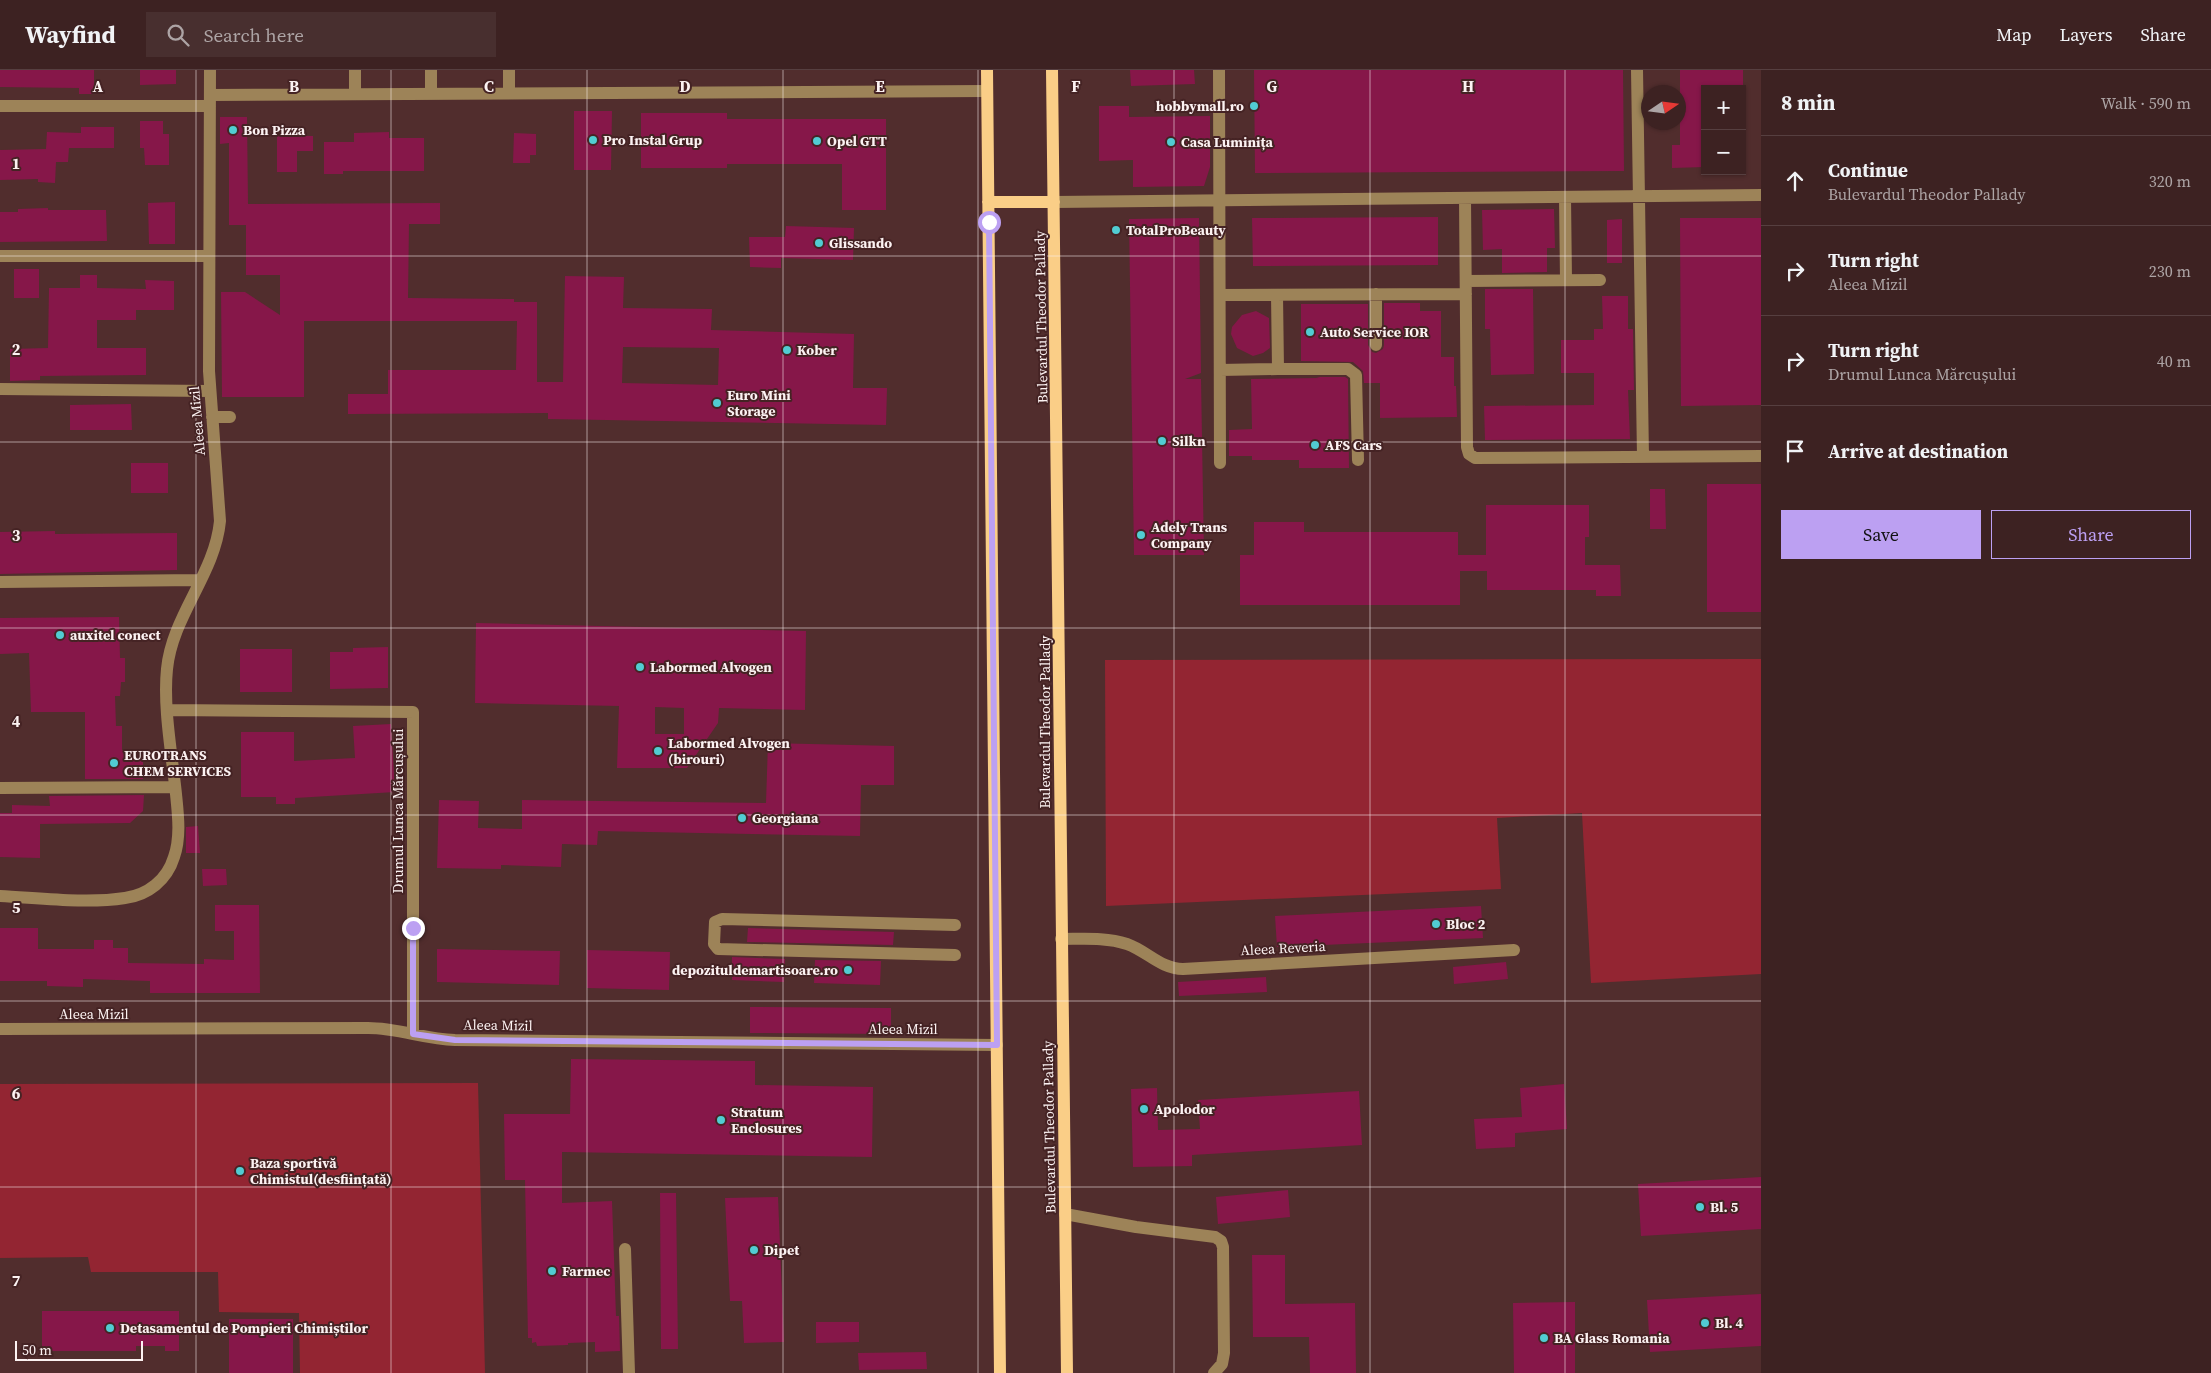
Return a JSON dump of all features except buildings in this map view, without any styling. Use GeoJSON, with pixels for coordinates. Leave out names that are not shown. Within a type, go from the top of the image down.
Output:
{"type":"FeatureCollection","features":[{"type":"Feature","properties":{"kind":"main road"},"geometry":{"type":"LineString","coordinates":[[987,70],[1000,1373]]}},
{"type":"Feature","properties":{"kind":"main road","name":"Bulevardul Theodor Pallady"},"geometry":{"type":"LineString","coordinates":[[1052,70],[1067,1373]]}},
{"type":"Feature","properties":{"kind":"main road"},"geometry":{"type":"LineString","coordinates":[[988,202],[1054,202]]}},
{"type":"Feature","properties":{"kind":"street","name":"Aleea Mizil"},"geometry":{"type":"LineString","coordinates":[[0,896],[102,900],[126,898],[148,891],[158,883],[168,871],[174,858],[178,829],[168,710],[167,670],[172,643],[217,542],[220,521],[210,391],[210,70]]}},
{"type":"Feature","properties":{"kind":"street"},"geometry":{"type":"LineString","coordinates":[[355,70],[355,94]]}},
{"type":"Feature","properties":{"kind":"street"},"geometry":{"type":"LineString","coordinates":[[431,70],[431,93]]}},
{"type":"Feature","properties":{"kind":"street"},"geometry":{"type":"LineString","coordinates":[[509,70],[510,93]]}},
{"type":"Feature","properties":{"kind":"street"},"geometry":{"type":"LineString","coordinates":[[1219,70],[1220,463]]}},
{"type":"Feature","properties":{"kind":"street"},"geometry":{"type":"LineString","coordinates":[[1638,70],[1643,457]]}},
{"type":"Feature","properties":{"kind":"street"},"geometry":{"type":"LineString","coordinates":[[0,106],[355,94],[987,90]]}},
{"type":"Feature","properties":{"kind":"street"},"geometry":{"type":"LineString","coordinates":[[1054,202],[1761,195]]}},
{"type":"Feature","properties":{"kind":"street"},"geometry":{"type":"LineString","coordinates":[[1565,197],[1566,280]]}},
{"type":"Feature","properties":{"kind":"street"},"geometry":{"type":"LineString","coordinates":[[1466,198],[1467,447],[1469,454],[1475,458],[1761,456]]}},
{"type":"Feature","properties":{"kind":"street"},"geometry":{"type":"LineString","coordinates":[[0,256],[210,256]]}},
{"type":"Feature","properties":{"kind":"street"},"geometry":{"type":"LineString","coordinates":[[1466,281],[1600,280]]}},
{"type":"Feature","properties":{"kind":"street"},"geometry":{"type":"LineString","coordinates":[[1376,294],[1376,345]]}},
{"type":"Feature","properties":{"kind":"street"},"geometry":{"type":"LineString","coordinates":[[1220,295],[1466,294]]}},
{"type":"Feature","properties":{"kind":"street"},"geometry":{"type":"LineString","coordinates":[[1277,295],[1278,369]]}},
{"type":"Feature","properties":{"kind":"street"},"geometry":{"type":"LineString","coordinates":[[1220,370],[1348,369],[1356,375],[1358,460]]}},
{"type":"Feature","properties":{"kind":"street"},"geometry":{"type":"LineString","coordinates":[[0,389],[210,391]]}},
{"type":"Feature","properties":{"kind":"street"},"geometry":{"type":"LineString","coordinates":[[212,417],[230,418]]}},
{"type":"Feature","properties":{"kind":"street"},"geometry":{"type":"LineString","coordinates":[[0,582],[200,580]]}},
{"type":"Feature","properties":{"kind":"street","name":"Drumul Lunca Mărcușului"},"geometry":{"type":"LineString","coordinates":[[168,710],[413,712],[413,1034]]}},
{"type":"Feature","properties":{"kind":"street"},"geometry":{"type":"LineString","coordinates":[[0,788],[175,787]]}},
{"type":"Feature","properties":{"kind":"street"},"geometry":{"type":"LineString","coordinates":[[955,925],[722,919],[715,922],[714,944],[718,949],[955,955]]}},
{"type":"Feature","properties":{"kind":"street","name":"Aleea Reveria"},"geometry":{"type":"LineString","coordinates":[[1061,939],[1121,942],[1166,966],[1183,969],[1514,950]]}},
{"type":"Feature","properties":{"kind":"street","name":"Aleea Mizil"},"geometry":{"type":"LineString","coordinates":[[0,1029],[368,1028],[392,1029],[455,1040],[997,1045]]}},
{"type":"Feature","properties":{"kind":"street"},"geometry":{"type":"LineString","coordinates":[[1065,1214],[1215,1237],[1221,1241],[1223,1247],[1224,1353],[1222,1364],[1214,1373]]}},
{"type":"Feature","properties":{"kind":"street"},"geometry":{"type":"LineString","coordinates":[[625,1249],[629,1373]]}},
{"type":"Feature","properties":{"kind":"shaded area"},"geometry":{"type":"Polygon","coordinates":[[[1761,659],[1761,974],[1591,983],[1582,813],[1497,818],[1501,889],[1106,906],[1105,660],[1761,659]]]}},
{"type":"Feature","properties":{"kind":"shaded area","name":"Baza sportivă Chimistul(desființată)"},"geometry":{"type":"Polygon","coordinates":[[[478,1083],[485,1373],[300,1373],[299,1313],[219,1312],[218,1272],[91,1272],[88,1257],[0,1258],[0,1084],[478,1083]]]}},
{"type":"Feature","properties":{"kind":"place","name":"hobbymall.ro"},"geometry":{"type":"Point","coordinates":[1254,106]}},
{"type":"Feature","properties":{"kind":"place","name":"Bon Pizza"},"geometry":{"type":"Point","coordinates":[233,130]}},
{"type":"Feature","properties":{"kind":"place","name":"Pro Instal Grup"},"geometry":{"type":"Point","coordinates":[593,140]}},
{"type":"Feature","properties":{"kind":"place","name":"Opel GTT"},"geometry":{"type":"Point","coordinates":[817,141]}},
{"type":"Feature","properties":{"kind":"place","name":"Casa Luminița"},"geometry":{"type":"Point","coordinates":[1171,142]}},
{"type":"Feature","properties":{"kind":"place","name":"TotalProBeauty"},"geometry":{"type":"Point","coordinates":[1116,230]}},
{"type":"Feature","properties":{"kind":"place","name":"Glissando"},"geometry":{"type":"Point","coordinates":[819,243]}},
{"type":"Feature","properties":{"kind":"place","name":"Auto Service IOR"},"geometry":{"type":"Point","coordinates":[1310,332]}},
{"type":"Feature","properties":{"kind":"place","name":"Kober"},"geometry":{"type":"Point","coordinates":[787,350]}},
{"type":"Feature","properties":{"kind":"place","name":"Euro Mini Storage"},"geometry":{"type":"Point","coordinates":[717,403]}},
{"type":"Feature","properties":{"kind":"place","name":"Silkn"},"geometry":{"type":"Point","coordinates":[1162,441]}},
{"type":"Feature","properties":{"kind":"place","name":"AFS Cars"},"geometry":{"type":"Point","coordinates":[1315,445]}},
{"type":"Feature","properties":{"kind":"place","name":"Adely Trans Company"},"geometry":{"type":"Point","coordinates":[1141,535]}},
{"type":"Feature","properties":{"kind":"place","name":"auxitel conect"},"geometry":{"type":"Point","coordinates":[60,635]}},
{"type":"Feature","properties":{"kind":"place","name":"Labormed Alvogen"},"geometry":{"type":"Point","coordinates":[640,667]}},
{"type":"Feature","properties":{"kind":"place","name":"Labormed Alvogen (birouri)"},"geometry":{"type":"Point","coordinates":[658,751]}},
{"type":"Feature","properties":{"kind":"place","name":"EUROTRANS CHEM SERVICES"},"geometry":{"type":"Point","coordinates":[114,763]}},
{"type":"Feature","properties":{"kind":"place","name":"Georgiana"},"geometry":{"type":"Point","coordinates":[742,818]}},
{"type":"Feature","properties":{"kind":"place","name":"Bloc 2"},"geometry":{"type":"Point","coordinates":[1436,924]}},
{"type":"Feature","properties":{"kind":"place","name":"depozituldemartisoare.ro"},"geometry":{"type":"Point","coordinates":[848,970]}},
{"type":"Feature","properties":{"kind":"place","name":"Apolodor"},"geometry":{"type":"Point","coordinates":[1144,1109]}},
{"type":"Feature","properties":{"kind":"place","name":"Stratum Enclosures"},"geometry":{"type":"Point","coordinates":[721,1120]}},
{"type":"Feature","properties":{"kind":"place","name":"Baza sportivă Chimistul(desființată)"},"geometry":{"type":"Point","coordinates":[240,1171]}},
{"type":"Feature","properties":{"kind":"place","name":"Bl. 5"},"geometry":{"type":"Point","coordinates":[1700,1207]}},
{"type":"Feature","properties":{"kind":"place","name":"Dipet"},"geometry":{"type":"Point","coordinates":[754,1250]}},
{"type":"Feature","properties":{"kind":"place","name":"Farmec"},"geometry":{"type":"Point","coordinates":[552,1271]}},
{"type":"Feature","properties":{"kind":"place","name":"Bl. 4"},"geometry":{"type":"Point","coordinates":[1705,1323]}},
{"type":"Feature","properties":{"kind":"place","name":"Detasamentul de Pompieri Chimiștilor"},"geometry":{"type":"Point","coordinates":[110,1328]}},
{"type":"Feature","properties":{"kind":"place","name":"BA Glass Romania"},"geometry":{"type":"Point","coordinates":[1544,1338]}},
{"type":"Feature","properties":{"kind":"route"},"geometry":{"type":"LineString","coordinates":[[413,928],[413,1034],[424,1037],[455,1040],[997,1045],[989,222]]}}]}
